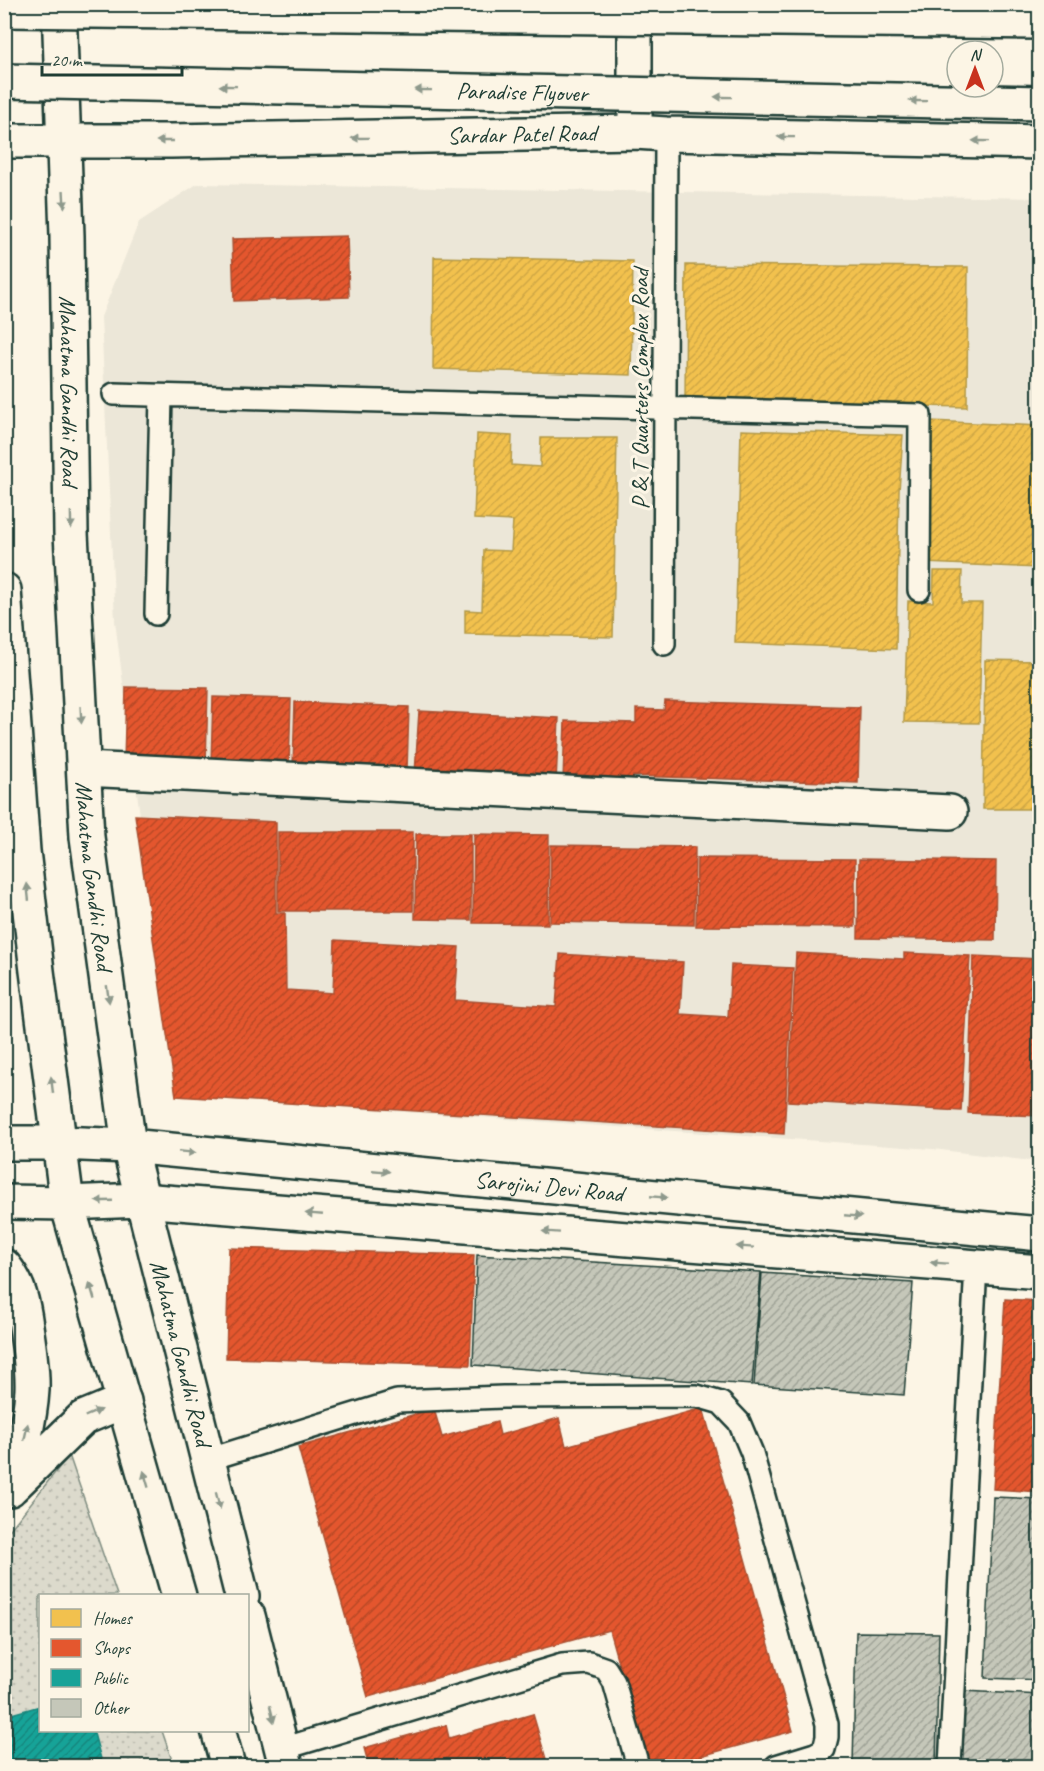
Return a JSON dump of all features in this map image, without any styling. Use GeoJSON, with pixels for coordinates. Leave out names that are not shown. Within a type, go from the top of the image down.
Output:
{"type":"FeatureCollection","features":[{"type":"Feature","properties":{"kind":"main road","name":"Mahatma Gandhi Road"},"geometry":{"type":"LineString","coordinates":[[59,4],[64,141],[71,533],[87,837],[129,1146],[241,1594]]}},
{"type":"Feature","properties":{"kind":"main road"},"geometry":{"type":"LineString","coordinates":[[634,132],[635,4]]}},
{"type":"Feature","properties":{"kind":"main road"},"geometry":{"type":"LineString","coordinates":[[4,10],[1040,22]]}},
{"type":"Feature","properties":{"kind":"main road","name":"Paradise Flyover"},"geometry":{"type":"LineString","coordinates":[[4,81],[1040,103]]}},
{"type":"Feature","properties":{"kind":"main road","name":"Sardar Patel Road"},"geometry":{"type":"LineString","coordinates":[[4,141],[183,141],[634,132],[1040,142]]}},
{"type":"Feature","properties":{"kind":"main road"},"geometry":{"type":"LineString","coordinates":[[4,590],[11,758],[67,1203],[178,1594]]}},
{"type":"Feature","properties":{"kind":"main road"},"geometry":{"type":"LineString","coordinates":[[84,770],[950,812]]}},
{"type":"Feature","properties":{"kind":"main road","name":"Sarojini Devi Road"},"geometry":{"type":"LineString","coordinates":[[4,1143],[129,1146],[1040,1234]]}},
{"type":"Feature","properties":{"kind":"main road","name":"Sarojini Devi Road"},"geometry":{"type":"LineString","coordinates":[[4,1202],[67,1203],[141,1200],[976,1265],[1040,1272]]}},
{"type":"Feature","properties":{"kind":"main road"},"geometry":{"type":"LineString","coordinates":[[4,1266],[17,1284],[24,1309],[32,1388],[22,1449],[7,1492]]}},
{"type":"Feature","properties":{"kind":"main road"},"geometry":{"type":"LineString","coordinates":[[7,1492],[83,1418],[124,1401]]}},
{"type":"Feature","properties":{"kind":"main road"},"geometry":{"type":"LineString","coordinates":[[249,1620],[284,1758]]}},
{"type":"Feature","properties":{"kind":"main road"},"geometry":{"type":"LineString","coordinates":[[218,1732],[228,1767]]}},
{"type":"Feature","properties":{"kind":"lane","name":"P & T Quarters Complex Road"},"geometry":{"type":"LineString","coordinates":[[664,644],[666,134]]}},
{"type":"Feature","properties":{"kind":"lane"},"geometry":{"type":"LineString","coordinates":[[114,394],[920,415],[919,590]]}},
{"type":"Feature","properties":{"kind":"lane"},"geometry":{"type":"LineString","coordinates":[[156,614],[161,396]]}},
{"type":"Feature","properties":{"kind":"lane"},"geometry":{"type":"LineString","coordinates":[[950,1767],[976,1265]]}},
{"type":"Feature","properties":{"kind":"lane"},"geometry":{"type":"LineString","coordinates":[[207,1460],[397,1401],[663,1395],[697,1396],[721,1403],[739,1422],[752,1453],[827,1724],[824,1749],[816,1755],[776,1767]]}},
{"type":"Feature","properties":{"kind":"lane"},"geometry":{"type":"LineString","coordinates":[[284,1758],[562,1665],[589,1663],[606,1669],[614,1682],[638,1767]]}},
{"type":"Feature","properties":{"kind":"shaded area"},"geometry":{"type":"Polygon","coordinates":[[[197,184],[1039,198],[1039,1162],[933,1149],[176,1096],[115,621],[101,317],[139,222],[197,184]]]}},
{"type":"Feature","properties":{"kind":"shaded area"},"geometry":{"type":"Polygon","coordinates":[[[69,1455],[117,1594],[39,1594],[39,1732],[162,1732],[174,1766],[5,1766],[4,1537],[69,1455]]]}},
{"type":"Feature","properties":{"kind":"building: Homes"},"geometry":{"type":"Polygon","coordinates":[[[434,257],[633,261],[631,375],[433,369],[434,257]]]}},
{"type":"Feature","properties":{"kind":"building: Homes"},"geometry":{"type":"Polygon","coordinates":[[[686,265],[968,267],[967,407],[685,401],[686,265]]]}},
{"type":"Feature","properties":{"kind":"building: Homes"},"geometry":{"type":"Polygon","coordinates":[[[930,421],[1040,426],[1040,568],[924,563],[930,421]]]}},
{"type":"Feature","properties":{"kind":"building: Homes"},"geometry":{"type":"Polygon","coordinates":[[[741,430],[903,435],[899,491],[896,649],[735,643],[741,430]]]}},
{"type":"Feature","properties":{"kind":"building: Homes"},"geometry":{"type":"Polygon","coordinates":[[[477,434],[512,436],[511,465],[540,467],[541,438],[617,438],[613,637],[465,634],[465,610],[482,611],[484,550],[511,551],[513,521],[474,519],[477,434]]]}},
{"type":"Feature","properties":{"kind":"building: Homes"},"geometry":{"type":"Polygon","coordinates":[[[934,571],[962,571],[961,603],[982,603],[979,723],[904,722],[908,601],[933,602],[934,571]]]}},
{"type":"Feature","properties":{"kind":"building: Homes"},"geometry":{"type":"Polygon","coordinates":[[[985,660],[1040,661],[1040,809],[983,809],[985,660]]]}},
{"type":"Feature","properties":{"kind":"building: Shops"},"geometry":{"type":"Polygon","coordinates":[[[347,236],[349,297],[234,301],[232,239],[347,236]]]}},
{"type":"Feature","properties":{"kind":"building: Shops"},"geometry":{"type":"Polygon","coordinates":[[[126,687],[208,688],[206,764],[124,762],[126,687]]]}},
{"type":"Feature","properties":{"kind":"building: Shops"},"geometry":{"type":"Polygon","coordinates":[[[213,697],[291,699],[289,766],[211,764],[213,697]]]}},
{"type":"Feature","properties":{"kind":"building: Shops"},"geometry":{"type":"Polygon","coordinates":[[[665,701],[860,707],[858,783],[633,776],[633,783],[563,781],[565,721],[636,723],[636,709],[664,710],[665,701]]]}},
{"type":"Feature","properties":{"kind":"building: Shops"},"geometry":{"type":"Polygon","coordinates":[[[295,702],[409,707],[407,770],[293,766],[295,702]]]}},
{"type":"Feature","properties":{"kind":"building: Shops"},"geometry":{"type":"Polygon","coordinates":[[[419,711],[559,718],[556,782],[415,774],[419,711]]]}},
{"type":"Feature","properties":{"kind":"building: Shops"},"geometry":{"type":"Polygon","coordinates":[[[135,815],[276,822],[276,913],[285,913],[286,990],[333,993],[335,940],[459,947],[455,1000],[556,1007],[560,954],[683,962],[680,1014],[728,1017],[731,965],[793,968],[784,1134],[176,1096],[135,815]]]}},
{"type":"Feature","properties":{"kind":"building: Shops"},"geometry":{"type":"Polygon","coordinates":[[[278,832],[413,832],[413,911],[278,911],[278,832]]]}},
{"type":"Feature","properties":{"kind":"building: Shops"},"geometry":{"type":"Polygon","coordinates":[[[416,834],[471,834],[471,920],[415,919],[416,834]]]}},
{"type":"Feature","properties":{"kind":"building: Shops"},"geometry":{"type":"Polygon","coordinates":[[[474,834],[549,835],[548,924],[473,923],[474,834]]]}},
{"type":"Feature","properties":{"kind":"building: Shops"},"geometry":{"type":"Polygon","coordinates":[[[551,845],[695,847],[694,925],[550,922],[551,845]]]}},
{"type":"Feature","properties":{"kind":"building: Shops"},"geometry":{"type":"Polygon","coordinates":[[[697,858],[855,859],[855,927],[696,926],[697,858]]]}},
{"type":"Feature","properties":{"kind":"building: Shops"},"geometry":{"type":"Polygon","coordinates":[[[859,859],[996,861],[995,940],[858,938],[859,859]]]}},
{"type":"Feature","properties":{"kind":"building: Shops"},"geometry":{"type":"Polygon","coordinates":[[[796,953],[904,959],[904,953],[970,956],[961,1111],[788,1101],[796,953]]]}},
{"type":"Feature","properties":{"kind":"building: Shops"},"geometry":{"type":"Polygon","coordinates":[[[973,956],[1040,959],[1040,1116],[968,1113],[973,956]]]}},
{"type":"Feature","properties":{"kind":"building: Shops"},"geometry":{"type":"Polygon","coordinates":[[[229,1248],[474,1255],[470,1365],[226,1358],[229,1248]]]}},
{"type":"Feature","properties":{"kind":"building: Shops"},"geometry":{"type":"Polygon","coordinates":[[[1005,1299],[1040,1301],[1040,1492],[993,1489],[1005,1299]]]}},
{"type":"Feature","properties":{"kind":"building: Shops"},"geometry":{"type":"Polygon","coordinates":[[[703,1408],[793,1731],[664,1766],[647,1766],[609,1630],[368,1697],[298,1447],[434,1409],[442,1437],[497,1422],[500,1435],[559,1418],[566,1446],[703,1408]]]}},
{"type":"Feature","properties":{"kind":"building: Shops"},"geometry":{"type":"Polygon","coordinates":[[[533,1714],[548,1766],[369,1766],[364,1748],[446,1725],[449,1738],[533,1714]]]}},
{"type":"Feature","properties":{"kind":"building: Public"},"geometry":{"type":"Polygon","coordinates":[[[39,1706],[39,1732],[94,1732],[103,1766],[4,1766],[4,1716],[39,1706]]]}},
{"type":"Feature","properties":{"kind":"building: Other"},"geometry":{"type":"Polygon","coordinates":[[[477,1255],[761,1272],[752,1385],[473,1365],[477,1255]]]}},
{"type":"Feature","properties":{"kind":"building: Other"},"geometry":{"type":"Polygon","coordinates":[[[762,1273],[913,1283],[904,1395],[754,1385],[762,1273]]]}},
{"type":"Feature","properties":{"kind":"building: Other"},"geometry":{"type":"Polygon","coordinates":[[[993,1497],[1040,1499],[1040,1680],[985,1678],[993,1497]]]}},
{"type":"Feature","properties":{"kind":"building: Other"},"geometry":{"type":"Polygon","coordinates":[[[856,1632],[939,1633],[936,1766],[853,1766],[856,1632]]]}},
{"type":"Feature","properties":{"kind":"building: Other"},"geometry":{"type":"Polygon","coordinates":[[[964,1691],[1040,1695],[1040,1766],[960,1766],[964,1691]]]}}]}
